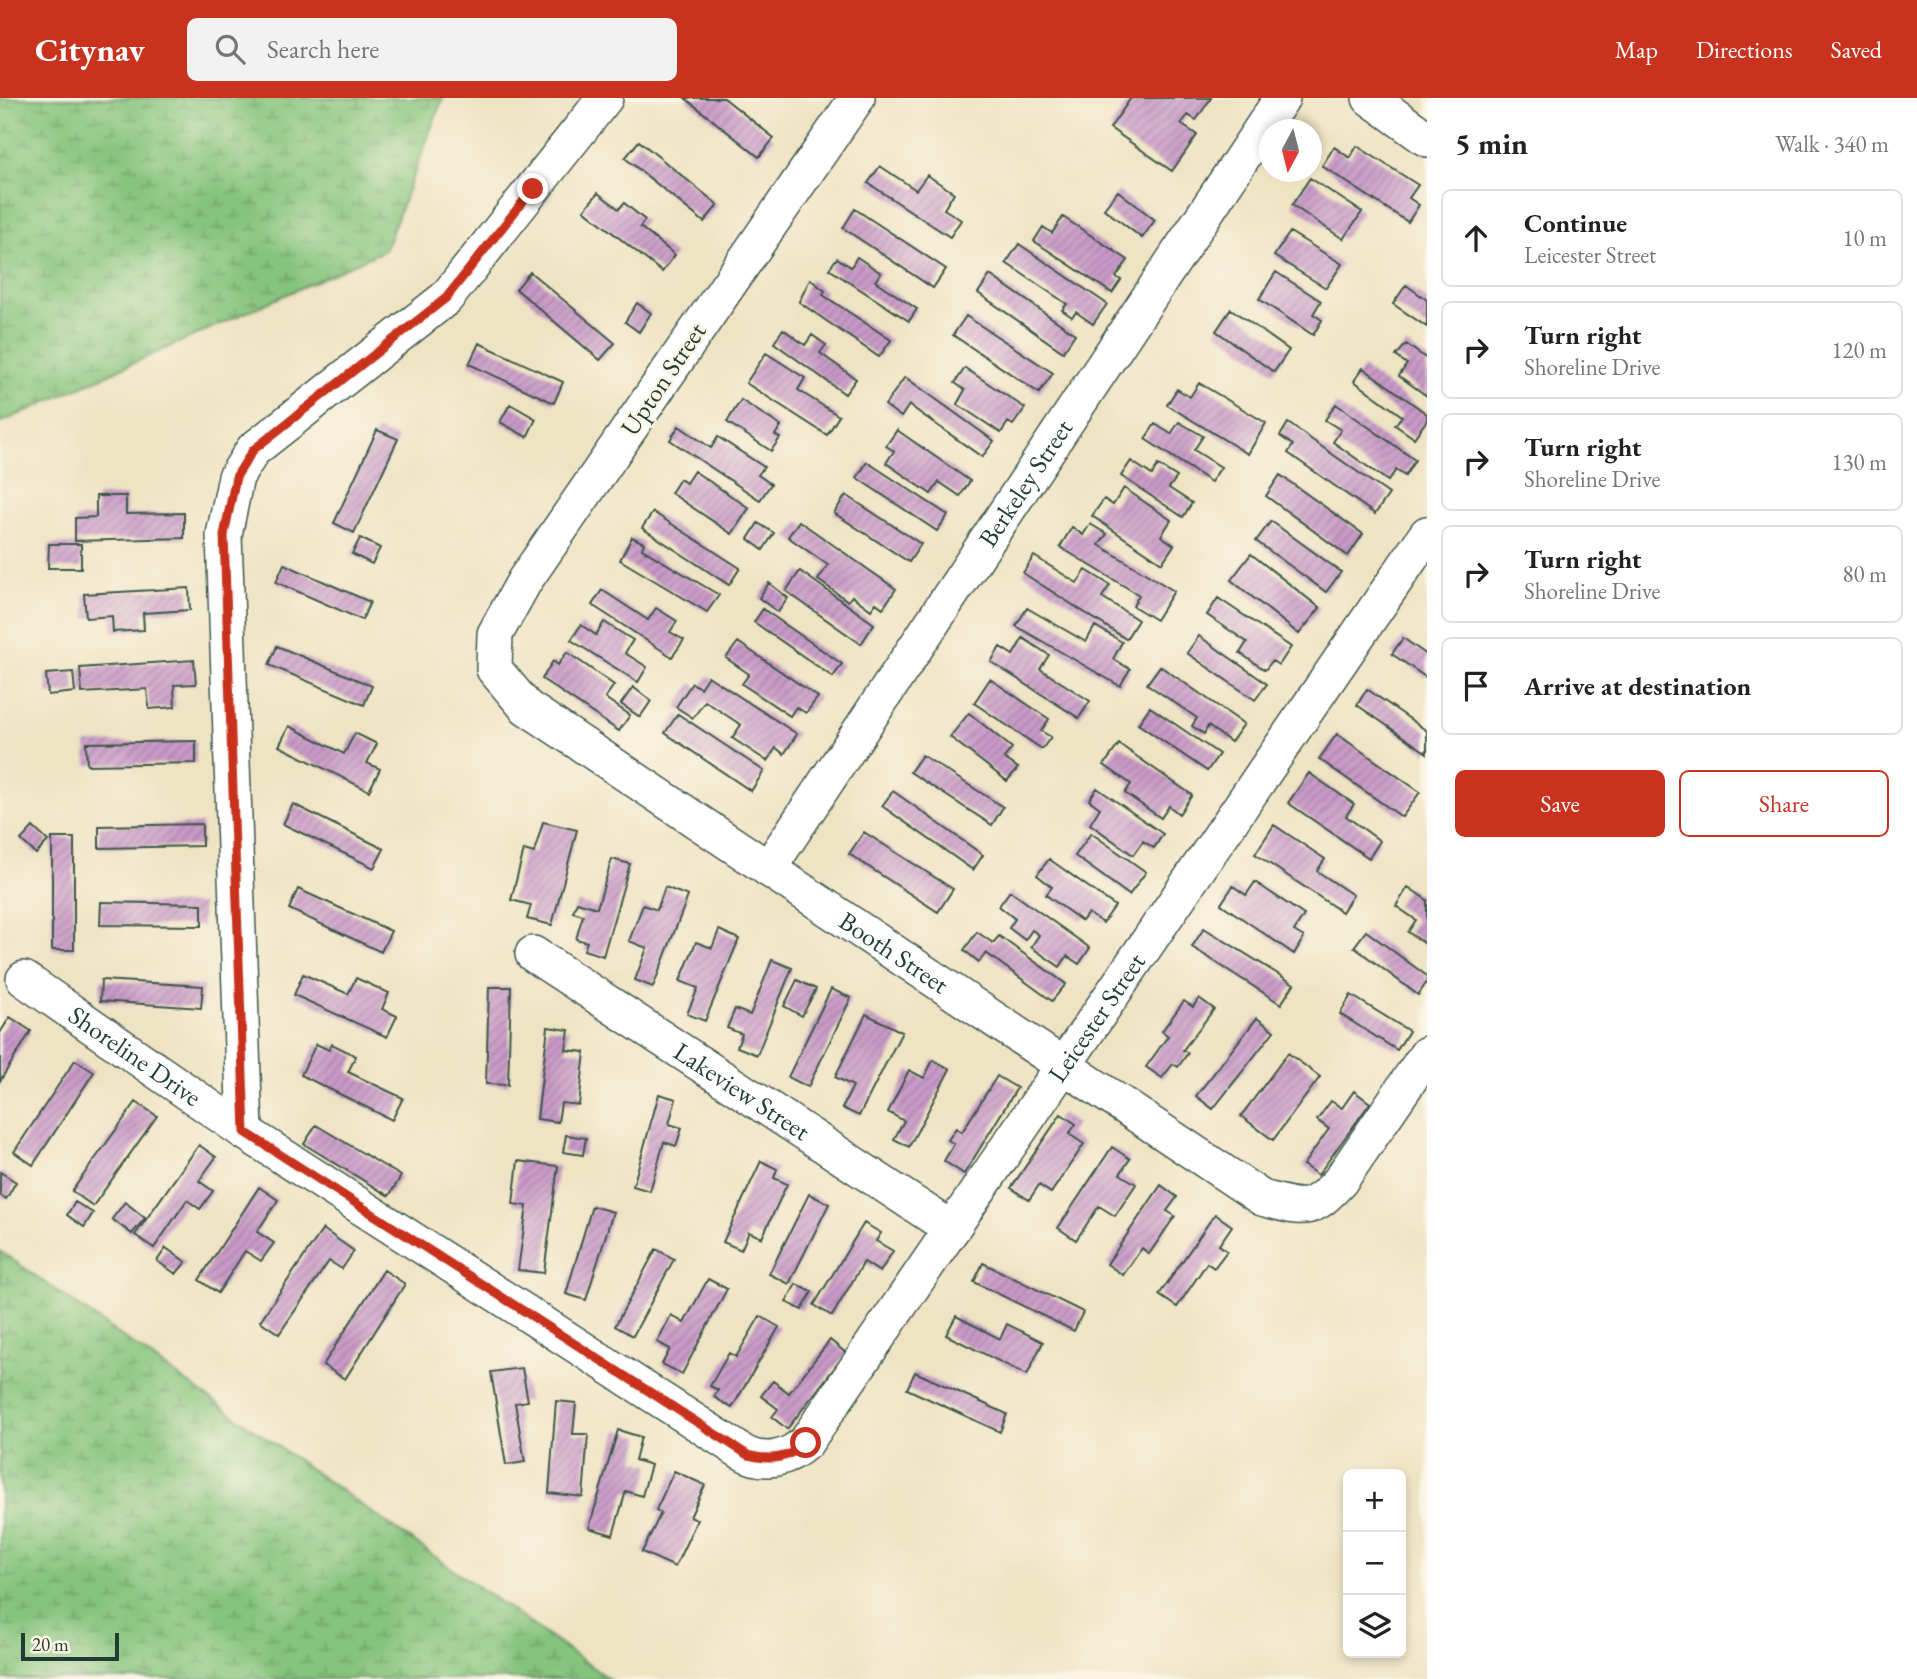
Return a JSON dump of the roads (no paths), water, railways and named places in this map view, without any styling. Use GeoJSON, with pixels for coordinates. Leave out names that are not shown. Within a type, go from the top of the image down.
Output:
{"type":"FeatureCollection","features":[{"type":"Feature","properties":{"kind":"street","name":"Shoreline Drive"},"geometry":{"type":"LineString","coordinates":[[245,1132],[224,535],[236,477],[253,450],[446,298],[605,98]]}},
{"type":"Feature","properties":{"kind":"street","name":"Upton Street"},"geometry":{"type":"LineString","coordinates":[[494,669],[495,634],[525,580],[857,98]]}},
{"type":"Feature","properties":{"kind":"street","name":"Berkeley Street"},"geometry":{"type":"LineString","coordinates":[[768,869],[1282,98]]}},
{"type":"Feature","properties":{"kind":"street"},"geometry":{"type":"LineString","coordinates":[[1370,98],[1427,139]]}},
{"type":"Feature","properties":{"kind":"street","name":"Leicester Street"},"geometry":{"type":"LineString","coordinates":[[742,1452],[766,1460],[796,1452],[806,1443],[1427,534]]}},
{"type":"Feature","properties":{"kind":"street","name":"Booth Street"},"geometry":{"type":"LineString","coordinates":[[494,669],[526,707],[1262,1198],[1294,1207],[1310,1206],[1323,1200],[1340,1181],[1427,1054]]}},
{"type":"Feature","properties":{"kind":"street","name":"Lakeview Street"},"geometry":{"type":"LineString","coordinates":[[533,954],[952,1229]]}},
{"type":"Feature","properties":{"kind":"street","name":"Shoreline Drive"},"geometry":{"type":"LineString","coordinates":[[24,979],[245,1132],[742,1452]]}}]}
